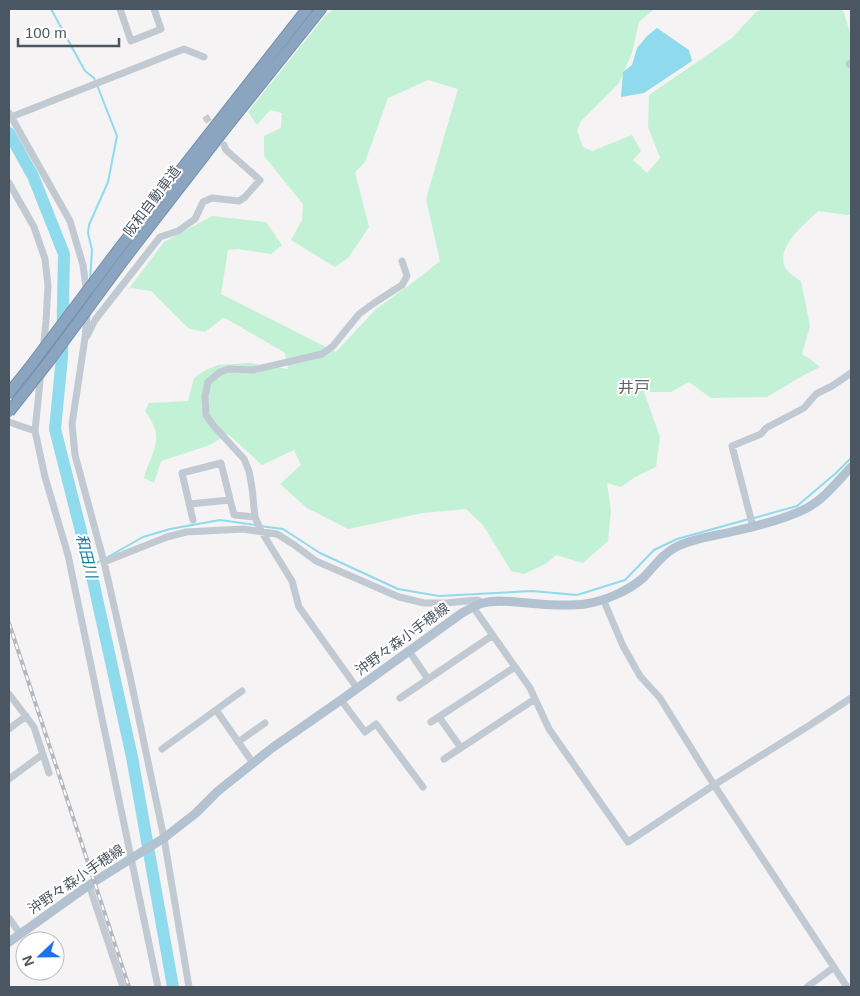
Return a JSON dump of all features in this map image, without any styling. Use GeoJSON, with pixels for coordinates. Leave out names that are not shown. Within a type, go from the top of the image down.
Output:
{"type":"FeatureCollection","features":[{"type":"Feature","properties":{"kind":"highway","name":"阪和自動車道"},"geometry":{"type":"LineString","coordinates":[[9,393],[44,350],[118,250],[307,9]]}},
{"type":"Feature","properties":{"kind":"highway","name":"阪和自動車道"},"geometry":{"type":"LineString","coordinates":[[9,412],[228,125],[321,9]]}},
{"type":"Feature","properties":{"kind":"main road","name":"沖野々森小手穂線"},"geometry":{"type":"LineString","coordinates":[[24,931],[89,885],[162,839],[196,813],[218,791],[272,748],[462,613],[483,603],[495,601],[585,604],[621,592],[644,577],[669,551],[679,546],[699,539],[753,527],[808,508],[824,495],[851,467]]}},
{"type":"Feature","properties":{"kind":"street"},"geometry":{"type":"LineString","coordinates":[[120,9],[130,41],[161,28],[154,9]]}},
{"type":"Feature","properties":{"kind":"street"},"geometry":{"type":"LineString","coordinates":[[189,987],[162,839],[104,562],[75,455],[72,424],[86,338],[88,303],[83,265],[70,221],[10,115],[184,50],[204,57]]}},
{"type":"Feature","properties":{"kind":"street"},"geometry":{"type":"LineString","coordinates":[[86,338],[95,320],[160,237],[178,231],[195,219],[203,202],[212,198],[239,201],[245,198],[260,180],[226,150],[224,145]]}},
{"type":"Feature","properties":{"kind":"street"},"geometry":{"type":"LineString","coordinates":[[9,183],[34,227],[46,259],[48,286],[46,321],[35,431],[45,477],[68,555],[133,857],[158,987]]}},
{"type":"Feature","properties":{"kind":"street"},"geometry":{"type":"LineString","coordinates":[[357,688],[299,607],[292,581],[261,531],[255,517],[249,471],[244,459],[206,415],[204,396],[208,382],[220,372],[229,368],[253,370],[322,354],[333,346],[360,314],[402,285],[407,276],[402,261]]}},
{"type":"Feature","properties":{"kind":"street"},"geometry":{"type":"LineString","coordinates":[[753,527],[732,446],[762,434],[766,428],[804,408],[816,394],[851,373]]}},
{"type":"Feature","properties":{"kind":"street"},"geometry":{"type":"LineString","coordinates":[[9,422],[35,431]]}},
{"type":"Feature","properties":{"kind":"street"},"geometry":{"type":"LineString","coordinates":[[193,520],[182,473],[221,463],[234,515],[255,517]]}},
{"type":"Feature","properties":{"kind":"street"},"geometry":{"type":"LineString","coordinates":[[189,504],[230,500]]}},
{"type":"Feature","properties":{"kind":"street"},"geometry":{"type":"LineString","coordinates":[[104,562],[167,537],[186,532],[243,529],[277,534],[316,561],[399,597],[424,603],[477,600],[483,603]]}},
{"type":"Feature","properties":{"kind":"street"},"geometry":{"type":"LineString","coordinates":[[602,599],[623,646],[640,676],[660,698],[714,785],[847,987]]}},
{"type":"Feature","properties":{"kind":"street"},"geometry":{"type":"LineString","coordinates":[[473,607],[530,688],[549,729],[628,842],[851,698]]}},
{"type":"Feature","properties":{"kind":"street"},"geometry":{"type":"LineString","coordinates":[[400,698],[493,635]]}},
{"type":"Feature","properties":{"kind":"street"},"geometry":{"type":"LineString","coordinates":[[409,651],[428,679]]}},
{"type":"Feature","properties":{"kind":"street"},"geometry":{"type":"LineString","coordinates":[[431,722],[515,667]]}},
{"type":"Feature","properties":{"kind":"street"},"geometry":{"type":"LineString","coordinates":[[162,749],[242,691]]}},
{"type":"Feature","properties":{"kind":"street"},"geometry":{"type":"LineString","coordinates":[[9,694],[34,727],[49,773]]}},
{"type":"Feature","properties":{"kind":"street"},"geometry":{"type":"LineString","coordinates":[[444,759],[535,699]]}},
{"type":"Feature","properties":{"kind":"street"},"geometry":{"type":"LineString","coordinates":[[341,700],[365,732],[376,724],[424,787]]}},
{"type":"Feature","properties":{"kind":"street"},"geometry":{"type":"LineString","coordinates":[[216,710],[253,763]]}},
{"type":"Feature","properties":{"kind":"street"},"geometry":{"type":"LineString","coordinates":[[9,729],[26,716]]}},
{"type":"Feature","properties":{"kind":"street"},"geometry":{"type":"LineString","coordinates":[[440,717],[461,748]]}},
{"type":"Feature","properties":{"kind":"street"},"geometry":{"type":"LineString","coordinates":[[238,742],[265,723]]}},
{"type":"Feature","properties":{"kind":"street"},"geometry":{"type":"LineString","coordinates":[[9,779],[43,754]]}},
{"type":"Feature","properties":{"kind":"street"},"geometry":{"type":"LineString","coordinates":[[89,885],[123,987]]}},
{"type":"Feature","properties":{"kind":"street"},"geometry":{"type":"LineString","coordinates":[[9,918],[18,931]]}},
{"type":"Feature","properties":{"kind":"street"},"geometry":{"type":"LineString","coordinates":[[807,987],[833,968]]}},
{"type":"Feature","properties":{"kind":"green space"},"geometry":{"type":"Polygon","coordinates":[[[333,9],[654,9],[639,22],[632,53],[619,83],[581,121],[577,131],[583,147],[592,151],[632,135],[641,151],[633,160],[647,173],[660,158],[648,127],[649,95],[732,38],[756,12],[762,9],[840,9],[844,12],[851,37],[851,213],[849,215],[818,211],[794,235],[783,257],[787,270],[801,281],[810,326],[802,354],[820,367],[767,397],[711,398],[689,382],[671,392],[644,392],[660,437],[656,467],[635,477],[621,487],[607,483],[611,510],[608,541],[583,563],[556,555],[547,563],[524,574],[511,571],[483,525],[466,509],[423,513],[348,529],[307,508],[280,484],[301,465],[294,450],[262,465],[228,434],[210,445],[161,461],[154,483],[144,478],[156,442],[155,429],[145,411],[149,403],[188,401],[194,378],[218,365],[250,363],[288,369],[285,353],[227,319],[223,318],[205,332],[188,328],[151,291],[131,288],[128,290],[164,242],[212,216],[266,222],[282,245],[271,254],[238,249],[228,250],[221,294],[336,352],[375,310],[440,261],[426,199],[458,89],[428,80],[388,98],[365,162],[355,172],[369,227],[349,257],[335,267],[291,240],[302,220],[303,204],[264,156],[264,136],[281,128],[282,113],[270,110],[257,125],[248,112],[325,16],[333,9]]]}},
{"type":"Feature","properties":{"kind":"water"},"geometry":{"type":"Polygon","coordinates":[[[657,28],[689,50],[692,61],[644,93],[621,97],[623,72],[632,65],[637,48],[657,28]]]}},
{"type":"Feature","properties":{"kind":"waterway"},"geometry":{"type":"LineString","coordinates":[[51,9],[85,71],[95,81]]}},
{"type":"Feature","properties":{"kind":"waterway"},"geometry":{"type":"LineString","coordinates":[[90,281],[92,250],[88,233],[89,225],[108,182],[117,136],[97,85]]}},
{"type":"Feature","properties":{"kind":"waterway","name":"和田川"},"geometry":{"type":"LineString","coordinates":[[9,133],[33,176],[64,254],[62,357],[55,429],[90,567],[132,757],[173,987]]}},
{"type":"Feature","properties":{"kind":"waterway"},"geometry":{"type":"LineString","coordinates":[[754,518],[797,506],[851,458]]}},
{"type":"Feature","properties":{"kind":"waterway"},"geometry":{"type":"LineString","coordinates":[[260,526],[283,529],[320,553],[398,589],[439,596],[532,591],[577,595],[625,580],[654,550],[677,539],[749,519]]}},
{"type":"Feature","properties":{"kind":"waterway"},"geometry":{"type":"LineString","coordinates":[[106,558],[143,537],[170,529],[220,520],[256,525]]}},
{"type":"Feature","properties":{"kind":"waterway"},"geometry":{"type":"LineString","coordinates":[[90,567],[102,560]]}},
{"type":"Feature","properties":{"kind":"tunnel"},"geometry":{"type":"LineString","coordinates":[[205,116],[216,132]]}},
{"type":"Feature","properties":{"kind":"railway"},"geometry":{"type":"LineString","coordinates":[[9,623],[129,987]]}},
{"type":"Feature","properties":{"kind":"district","name":"井戸"},"geometry":{"type":"Point","coordinates":[634,387]}}]}
